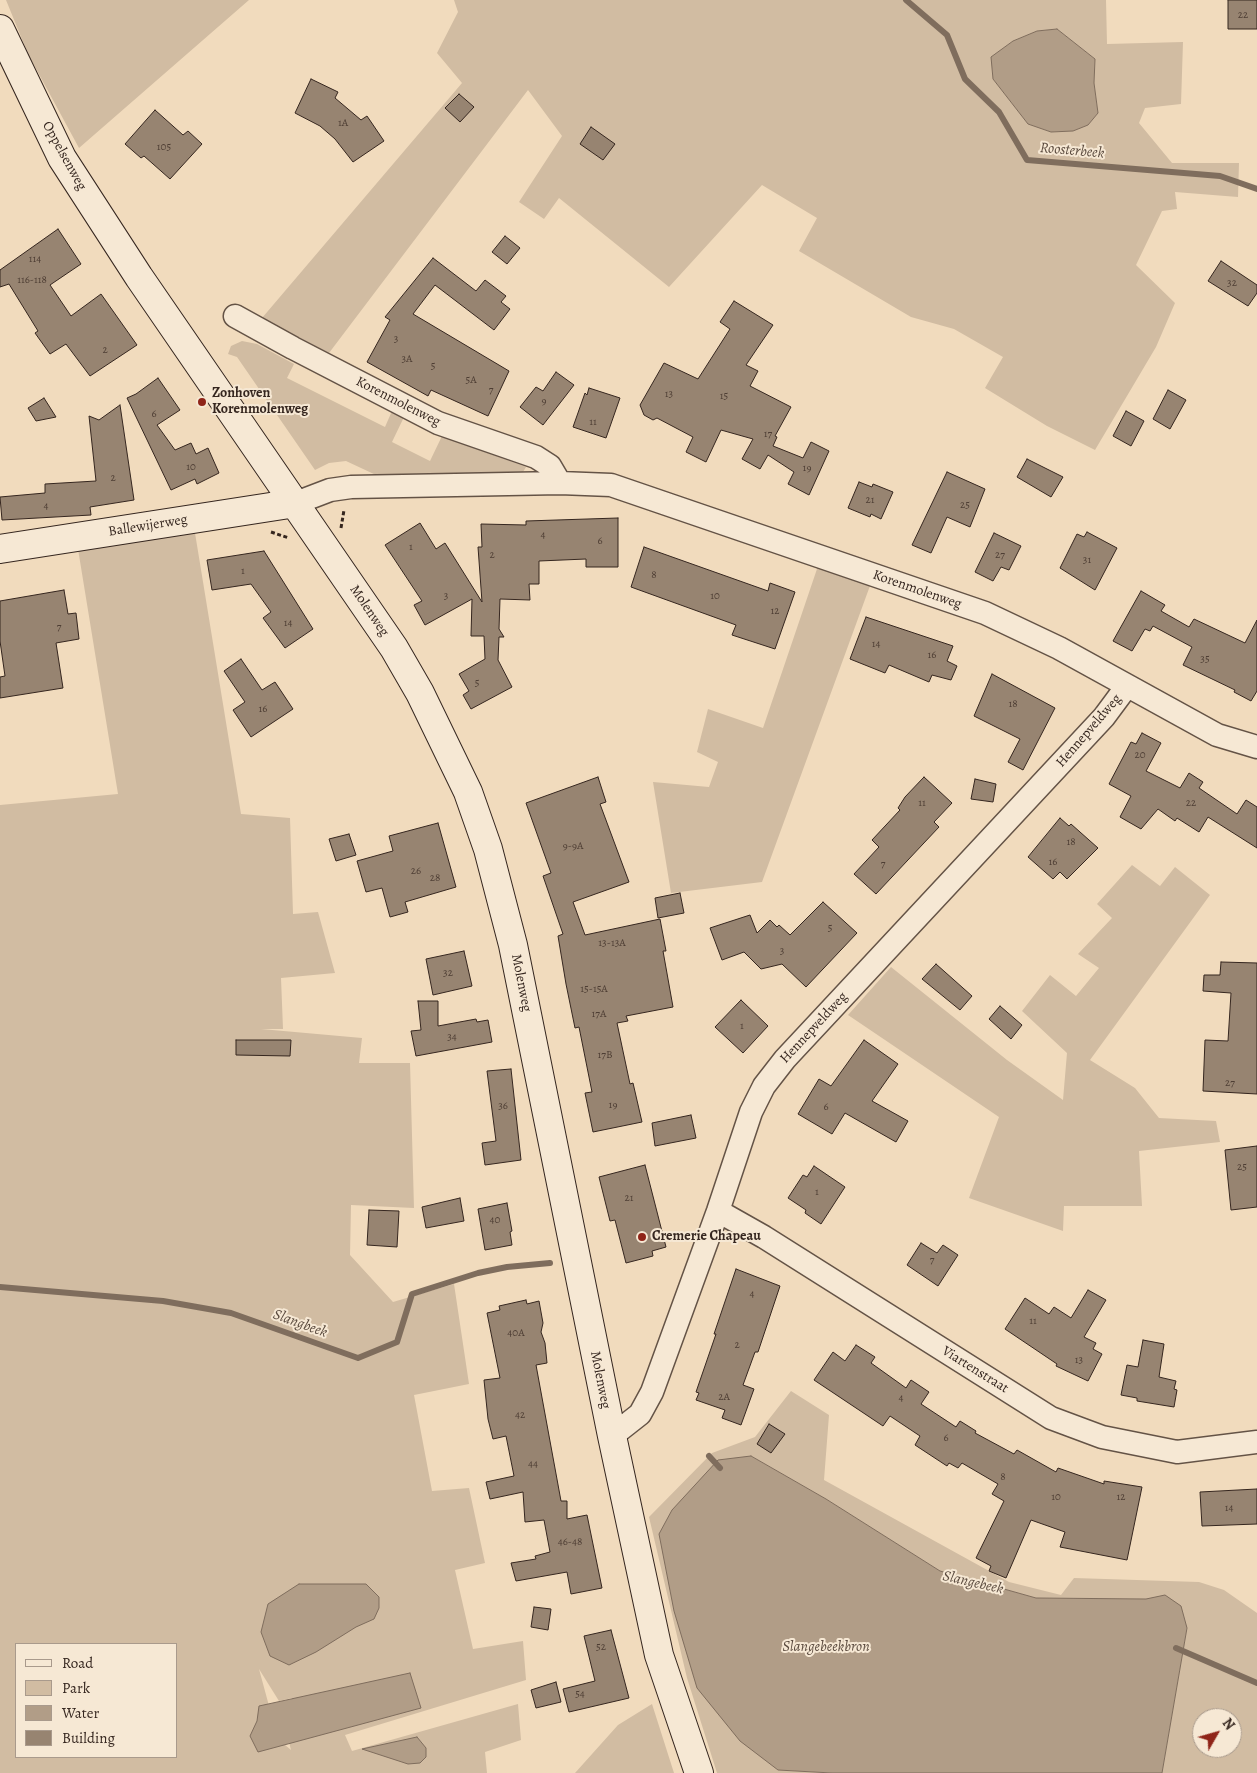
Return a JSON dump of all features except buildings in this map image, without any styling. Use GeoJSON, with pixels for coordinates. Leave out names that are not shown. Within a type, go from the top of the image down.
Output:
{"type":"FeatureCollection","features":[{"type":"Feature","properties":{"kind":"street","name":"Oppelsenweg"},"geometry":{"type":"LineString","coordinates":[[0,29],[62,158],[139,277]]}},
{"type":"Feature","properties":{"kind":"street","name":"Molenweg"},"geometry":{"type":"LineString","coordinates":[[139,277],[394,648],[420,693],[468,792],[488,849],[513,945],[612,1436],[659,1655],[699,1773]]}},
{"type":"Feature","properties":{"kind":"street","name":"Korenmolenweg"},"geometry":{"type":"LineString","coordinates":[[236,316],[293,348],[438,423],[536,457],[550,466],[560,482]]}},
{"type":"Feature","properties":{"kind":"street","name":"Korenmolenweg"},"geometry":{"type":"LineString","coordinates":[[296,503],[330,490],[350,487],[560,482],[611,485],[985,614],[1059,648],[1217,734],[1257,747]]}},
{"type":"Feature","properties":{"kind":"street","name":"Ballewijerweg"},"geometry":{"type":"LineString","coordinates":[[0,549],[296,503]]}},
{"type":"Feature","properties":{"kind":"street","name":"Hennepveldweg"},"geometry":{"type":"LineString","coordinates":[[612,1436],[640,1414],[652,1392],[718,1211],[751,1112],[764,1086],[780,1065],[1104,717],[1127,686]]}},
{"type":"Feature","properties":{"kind":"street","name":"Viartenstraat"},"geometry":{"type":"LineString","coordinates":[[718,1211],[764,1237],[1051,1418],[1102,1438],[1177,1452],[1257,1442]]}},
{"type":"Feature","properties":{"kind":"green space"},"geometry":{"type":"Polygon","coordinates":[[[6,0],[249,0],[79,148],[28,54],[6,0]]]}},
{"type":"Feature","properties":{"kind":"green space"},"geometry":{"type":"Polygon","coordinates":[[[454,0],[1106,0],[1107,44],[1183,42],[1181,104],[1145,108],[1139,123],[1172,163],[1239,163],[1238,197],[1175,192],[1177,209],[1162,211],[1136,265],[1175,303],[1156,347],[1095,450],[1047,426],[985,388],[1003,357],[954,329],[911,317],[799,251],[817,218],[762,185],[669,287],[559,198],[544,219],[519,202],[562,136],[528,90],[329,353],[262,318],[462,83],[437,53],[458,12],[454,0]],[[1057,29],[1037,31],[1013,41],[992,57],[993,79],[1028,124],[1051,132],[1073,131],[1088,125],[1098,113],[1094,83],[1095,59],[1057,29]]]}},
{"type":"Feature","properties":{"kind":"green space"},"geometry":{"type":"Polygon","coordinates":[[[242,341],[257,344],[294,364],[287,378],[385,427],[392,411],[404,417],[392,442],[430,461],[442,436],[526,467],[523,472],[376,475],[346,461],[329,463],[315,470],[237,357],[228,354],[231,346],[242,341]]]}},
{"type":"Feature","properties":{"kind":"green space"},"geometry":{"type":"Polygon","coordinates":[[[195,533],[241,814],[290,818],[293,914],[318,912],[335,973],[281,978],[283,1029],[261,1029],[362,1038],[359,1063],[410,1063],[414,1208],[351,1205],[350,1255],[393,1302],[454,1284],[469,1384],[414,1395],[432,1491],[469,1488],[485,1563],[455,1570],[473,1649],[523,1641],[526,1680],[345,1735],[352,1751],[518,1704],[521,1740],[485,1752],[487,1773],[0,1773],[0,805],[118,794],[78,549],[195,533]],[[259,1669],[278,1739],[291,1750],[289,1742],[292,1698],[279,1701],[259,1669]]]}},
{"type":"Feature","properties":{"kind":"green space"},"geometry":{"type":"Polygon","coordinates":[[[818,566],[871,583],[762,882],[671,893],[653,782],[709,787],[718,762],[697,752],[708,709],[763,728],[818,566]]]}},
{"type":"Feature","properties":{"kind":"green space"},"geometry":{"type":"Polygon","coordinates":[[[1132,865],[1160,886],[1175,867],[1210,895],[1090,1060],[1135,1088],[1159,1118],[1216,1121],[1220,1142],[1139,1151],[1142,1206],[1064,1206],[1063,1231],[969,1198],[999,1117],[848,1015],[891,967],[1007,1060],[1063,1100],[1067,1053],[1022,1011],[1050,975],[1076,996],[1099,968],[1078,954],[1112,918],[1097,904],[1132,865]]]}},
{"type":"Feature","properties":{"kind":"green space"},"geometry":{"type":"Polygon","coordinates":[[[791,1391],[829,1415],[824,1480],[1009,1582],[1061,1595],[1074,1578],[1199,1582],[1224,1590],[1257,1613],[1257,1773],[1162,1773],[1187,1628],[1146,1599],[1036,1598],[940,1571],[826,1499],[751,1456],[777,1770],[832,1773],[717,1773],[687,1678],[649,1517],[712,1453],[755,1437],[791,1391]]]}},
{"type":"Feature","properties":{"kind":"green space"},"geometry":{"type":"Polygon","coordinates":[[[652,1704],[674,1773],[575,1773],[618,1725],[652,1704]]]}},
{"type":"Feature","properties":{"kind":"water"},"geometry":{"type":"Polygon","coordinates":[[[1057,29],[1095,59],[1094,83],[1098,113],[1088,125],[1073,131],[1051,132],[1028,124],[993,79],[991,57],[1013,41],[1037,31],[1057,29]]]}},
{"type":"Feature","properties":{"kind":"water","name":"Slangebeekbron"},"geometry":{"type":"Polygon","coordinates":[[[751,1456],[826,1499],[940,1571],[1036,1598],[1146,1599],[1165,1595],[1181,1606],[1187,1628],[1162,1773],[832,1773],[778,1770],[740,1741],[697,1688],[674,1611],[659,1534],[672,1510],[718,1460],[751,1456]]]}},
{"type":"Feature","properties":{"kind":"water"},"geometry":{"type":"Polygon","coordinates":[[[299,1584],[366,1584],[379,1597],[379,1608],[374,1619],[356,1627],[316,1652],[289,1665],[270,1656],[261,1632],[268,1604],[299,1584]]]}},
{"type":"Feature","properties":{"kind":"water"},"geometry":{"type":"Polygon","coordinates":[[[410,1673],[421,1708],[258,1752],[250,1736],[257,1721],[259,1706],[410,1673]]]}},
{"type":"Feature","properties":{"kind":"water"},"geometry":{"type":"Polygon","coordinates":[[[417,1737],[426,1748],[426,1757],[420,1763],[408,1764],[362,1749],[417,1737]]]}},
{"type":"Feature","properties":{"kind":"waterway","name":"Roosterbeek"},"geometry":{"type":"LineString","coordinates":[[906,0],[947,35],[965,79],[999,112],[1027,160],[1220,176],[1257,189]]}},
{"type":"Feature","properties":{"kind":"waterway","name":"Slangbeek"},"geometry":{"type":"LineString","coordinates":[[0,1287],[163,1301],[231,1313],[358,1358],[397,1342],[412,1294],[478,1273],[507,1267],[550,1263]]}},
{"type":"Feature","properties":{"kind":"waterway","name":"Slangebeek"},"geometry":{"type":"LineString","coordinates":[[709,1456],[720,1468]]}},
{"type":"Feature","properties":{"kind":"waterway","name":"Slangebeek"},"geometry":{"type":"LineString","coordinates":[[1176,1648],[1257,1683]]}},
{"type":"Feature","properties":{"kind":"place","name":"Zonhoven Korenmolenweg"},"geometry":{"type":"Point","coordinates":[202,402]}},
{"type":"Feature","properties":{"kind":"place","name":"Cremerie Chapeau"},"geometry":{"type":"Point","coordinates":[642,1237]}}]}
